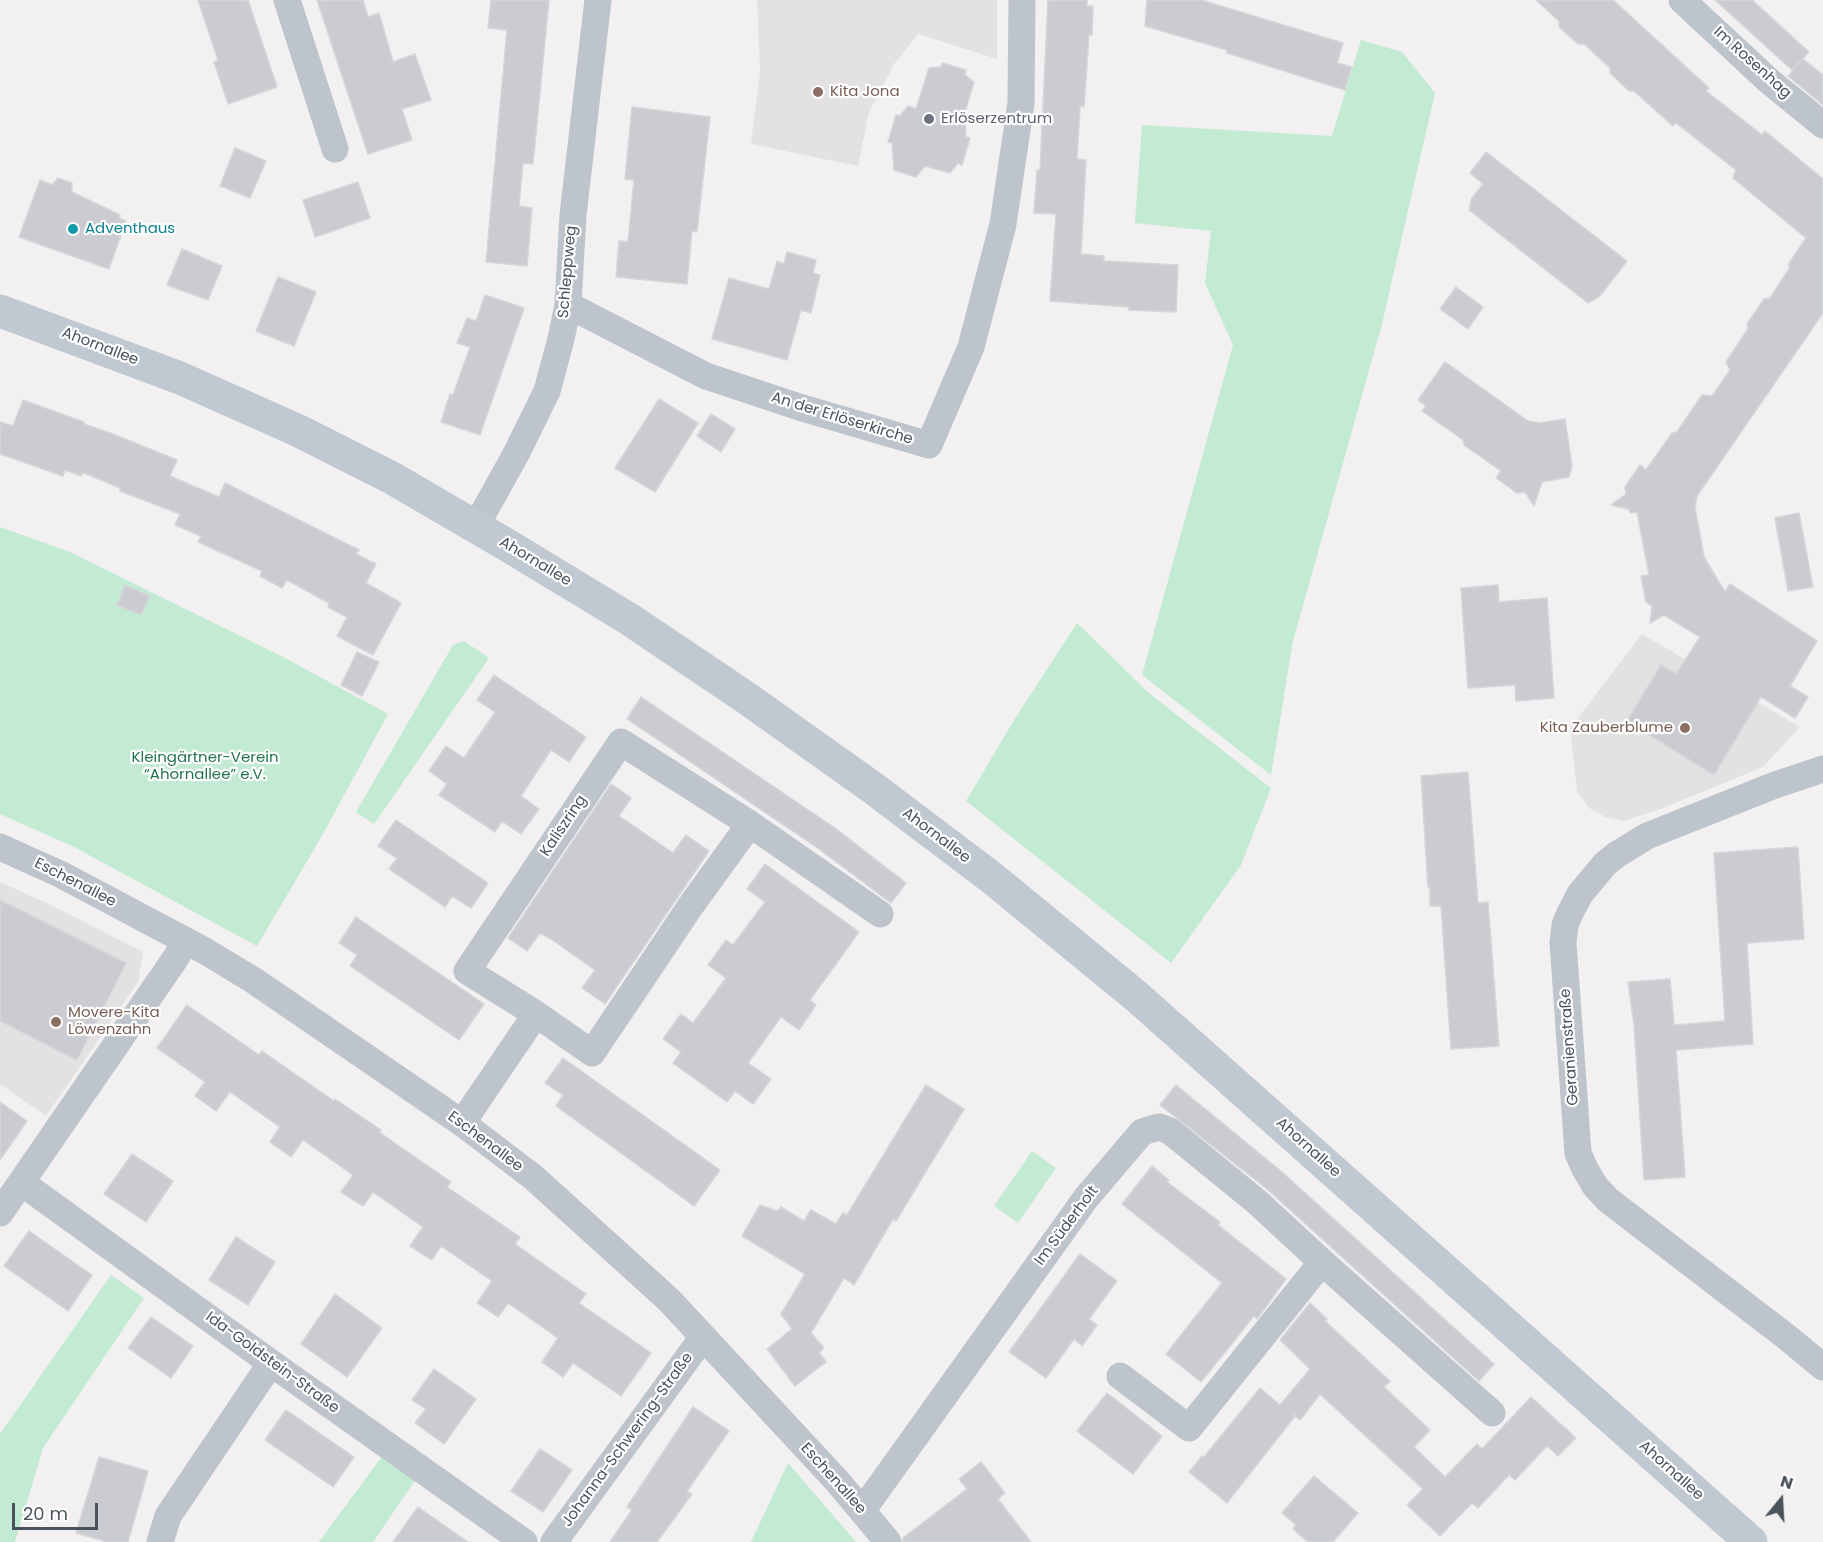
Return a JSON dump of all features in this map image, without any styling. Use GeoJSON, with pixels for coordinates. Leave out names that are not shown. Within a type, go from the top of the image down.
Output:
{"type":"FeatureCollection","features":[{"type":"Feature","properties":{"kind":"main road","name":"Ahornallee"},"geometry":{"type":"LineString","coordinates":[[0,311],[180,378],[299,431],[392,478],[629,619],[745,697],[873,788],[992,878],[1150,1008],[1750,1542]]}},
{"type":"Feature","properties":{"kind":"street"},"geometry":{"type":"LineString","coordinates":[[287,0],[335,149]]}},
{"type":"Feature","properties":{"kind":"street","name":"Schleppweg"},"geometry":{"type":"LineString","coordinates":[[476,526],[516,454],[547,391],[568,305],[573,215],[598,0]]}},
{"type":"Feature","properties":{"kind":"street","name":"An der Erlöserkirche"},"geometry":{"type":"LineString","coordinates":[[568,305],[706,376],[799,407],[929,445],[971,347],[1003,224],[1021,103],[1022,0]]}},
{"type":"Feature","properties":{"kind":"street","name":"Im Rosenhag"},"geometry":{"type":"LineString","coordinates":[[1682,0],[1769,81],[1823,125]]}},
{"type":"Feature","properties":{"kind":"street","name":"Kaliszring"},"geometry":{"type":"LineString","coordinates":[[750,824],[692,904],[592,1053],[536,1014],[467,971],[621,742],[750,824],[880,914]]}},
{"type":"Feature","properties":{"kind":"street","name":"Geranienstraße"},"geometry":{"type":"LineString","coordinates":[[1823,769],[1775,785],[1647,836],[1616,855],[1592,878],[1580,894],[1568,919],[1563,944],[1576,1139],[1578,1153],[1595,1186],[1616,1206],[1788,1338],[1823,1368]]}},
{"type":"Feature","properties":{"kind":"street","name":"Eschenallee"},"geometry":{"type":"LineString","coordinates":[[0,847],[60,874],[186,941],[253,980],[462,1123],[532,1177],[669,1300],[888,1542]]}},
{"type":"Feature","properties":{"kind":"street"},"geometry":{"type":"LineString","coordinates":[[0,1213],[186,941]]}},
{"type":"Feature","properties":{"kind":"street"},"geometry":{"type":"LineString","coordinates":[[462,1123],[536,1014]]}},
{"type":"Feature","properties":{"kind":"street","name":"Im Süderholt"},"geometry":{"type":"LineString","coordinates":[[862,1511],[1086,1198],[1142,1132],[1158,1127],[1170,1131],[1256,1201],[1492,1413]]}},
{"type":"Feature","properties":{"kind":"street","name":"Ida-Goldstein-Straße"},"geometry":{"type":"LineString","coordinates":[[22,1182],[271,1363],[524,1542]]}},
{"type":"Feature","properties":{"kind":"street"},"geometry":{"type":"LineString","coordinates":[[1120,1376],[1189,1428],[1322,1262]]}},
{"type":"Feature","properties":{"kind":"street","name":"Johanna-Schwering-Straße"},"geometry":{"type":"LineString","coordinates":[[554,1542],[703,1338]]}},
{"type":"Feature","properties":{"kind":"street"},"geometry":{"type":"LineString","coordinates":[[160,1542],[168,1516],[271,1363]]}},
{"type":"Feature","properties":{"kind":"shaded area","name":"Kita Jona"},"geometry":{"type":"Polygon","coordinates":[[[757,0],[997,0],[997,59],[918,34],[894,64],[869,112],[858,166],[751,144],[760,72],[757,0]]]}},
{"type":"Feature","properties":{"kind":"shaded area","name":"Kita Zauberblume"},"geometry":{"type":"Polygon","coordinates":[[[1642,634],[1800,727],[1763,767],[1663,808],[1624,821],[1605,817],[1589,808],[1577,791],[1570,728],[1642,634]]]}},
{"type":"Feature","properties":{"kind":"shaded area","name":"Movere-Kita Löwenzahn"},"geometry":{"type":"Polygon","coordinates":[[[0,882],[143,952],[138,982],[46,1116],[0,1084],[0,882]]]}},
{"type":"Feature","properties":{"kind":"green space"},"geometry":{"type":"Polygon","coordinates":[[[1361,40],[1402,52],[1435,93],[1382,324],[1293,641],[1271,775],[1142,675],[1233,345],[1205,283],[1211,231],[1135,223],[1142,125],[1332,136],[1361,40]]]}},
{"type":"Feature","properties":{"kind":"green space","name":"Kleingärtner-Verein “Ahornallee” e.V."},"geometry":{"type":"Polygon","coordinates":[[[0,527],[70,552],[285,658],[388,714],[323,834],[257,946],[74,847],[0,814],[0,527]]]}},
{"type":"Feature","properties":{"kind":"green space"},"geometry":{"type":"Polygon","coordinates":[[[1077,623],[1150,694],[1271,788],[1241,865],[1171,963],[966,801],[1016,717],[1077,623]]]}},
{"type":"Feature","properties":{"kind":"green space"},"geometry":{"type":"Polygon","coordinates":[[[464,641],[489,658],[374,824],[356,812],[453,645],[464,641]]]}},
{"type":"Feature","properties":{"kind":"green space"},"geometry":{"type":"Polygon","coordinates":[[[1032,1151],[1056,1168],[1018,1223],[994,1206],[1032,1151]]]}},
{"type":"Feature","properties":{"kind":"green space"},"geometry":{"type":"Polygon","coordinates":[[[111,1275],[144,1298],[43,1448],[15,1542],[0,1542],[0,1434],[111,1275]]]}},
{"type":"Feature","properties":{"kind":"green space"},"geometry":{"type":"Polygon","coordinates":[[[383,1455],[416,1479],[373,1542],[319,1542],[383,1455]]]}},
{"type":"Feature","properties":{"kind":"green space"},"geometry":{"type":"Polygon","coordinates":[[[788,1463],[856,1542],[751,1542],[788,1463]]]}},
{"type":"Feature","properties":{"kind":"building"},"geometry":{"type":"Polygon","coordinates":[[[198,0],[248,0],[277,87],[228,104],[214,62],[218,60],[198,0]]]}},
{"type":"Feature","properties":{"kind":"building"},"geometry":{"type":"Polygon","coordinates":[[[317,0],[363,0],[368,17],[379,13],[393,62],[415,54],[431,100],[402,109],[412,140],[368,154],[317,0]]]}},
{"type":"Feature","properties":{"kind":"building"},"geometry":{"type":"Polygon","coordinates":[[[491,0],[549,0],[533,164],[523,163],[519,206],[532,208],[527,266],[486,262],[507,30],[488,28],[491,0]]]}},
{"type":"Feature","properties":{"kind":"building"},"geometry":{"type":"Polygon","coordinates":[[[1048,0],[1087,0],[1087,6],[1093,6],[1084,107],[1080,106],[1077,159],[1086,160],[1081,254],[1104,256],[1104,261],[1178,265],[1176,312],[1129,310],[1129,307],[1050,301],[1056,214],[1034,213],[1037,170],[1040,170],[1048,0]]]}},
{"type":"Feature","properties":{"kind":"building"},"geometry":{"type":"Polygon","coordinates":[[[1147,0],[1201,0],[1343,43],[1337,63],[1352,67],[1345,90],[1227,53],[1227,50],[1145,26],[1147,0]]]}},
{"type":"Feature","properties":{"kind":"building"},"geometry":{"type":"Polygon","coordinates":[[[1536,0],[1613,0],[1709,88],[1706,91],[1762,135],[1765,131],[1823,179],[1823,313],[1697,496],[1695,507],[1704,557],[1725,592],[1730,584],[1817,641],[1790,686],[1808,697],[1795,718],[1761,697],[1714,775],[1627,721],[1661,665],[1676,674],[1700,637],[1664,615],[1650,623],[1652,606],[1646,602],[1641,576],[1649,575],[1637,512],[1630,513],[1629,509],[1611,505],[1626,494],[1625,487],[1640,465],[1646,470],[1672,433],[1677,432],[1702,395],[1712,396],[1730,370],[1726,362],[1748,329],[1747,324],[1764,299],[1770,298],[1806,238],[1733,178],[1736,170],[1676,123],[1673,126],[1634,91],[1629,91],[1610,73],[1610,68],[1584,44],[1578,44],[1559,27],[1559,21],[1536,0]]]}},
{"type":"Feature","properties":{"kind":"building"},"geometry":{"type":"Polygon","coordinates":[[[1715,0],[1752,0],[1809,52],[1792,70],[1715,0]]]}},
{"type":"Feature","properties":{"kind":"building"},"geometry":{"type":"Polygon","coordinates":[[[1803,59],[1823,75],[1823,105],[1788,76],[1803,59]]]}},
{"type":"Feature","properties":{"kind":"building","name":"Erlöserzentrum"},"geometry":{"type":"Polygon","coordinates":[[[942,63],[966,70],[965,75],[974,82],[965,112],[966,137],[970,138],[962,165],[958,163],[950,173],[925,166],[916,177],[894,170],[892,143],[888,142],[896,115],[900,116],[908,106],[916,109],[929,68],[941,67],[942,63]]]}},
{"type":"Feature","properties":{"kind":"building"},"geometry":{"type":"Polygon","coordinates":[[[632,107],[710,117],[697,232],[692,231],[687,284],[616,277],[619,241],[628,242],[634,180],[625,179],[632,107]]]}},
{"type":"Feature","properties":{"kind":"building"},"geometry":{"type":"Polygon","coordinates":[[[235,148],[266,161],[250,198],[220,186],[235,148]]]}},
{"type":"Feature","properties":{"kind":"building"},"geometry":{"type":"Polygon","coordinates":[[[1486,152],[1627,261],[1600,296],[1588,303],[1469,210],[1472,198],[1483,184],[1470,173],[1486,152]]]}},
{"type":"Feature","properties":{"kind":"building","name":"Adventhaus"},"geometry":{"type":"Polygon","coordinates":[[[58,178],[72,183],[72,192],[120,215],[119,218],[126,221],[109,269],[19,237],[40,180],[52,185],[58,178]]]}},
{"type":"Feature","properties":{"kind":"building"},"geometry":{"type":"Polygon","coordinates":[[[358,182],[370,218],[315,237],[303,200],[358,182]]]}},
{"type":"Feature","properties":{"kind":"building"},"geometry":{"type":"Polygon","coordinates":[[[182,249],[222,266],[208,300],[167,285],[182,249]]]}},
{"type":"Feature","properties":{"kind":"building"},"geometry":{"type":"Polygon","coordinates":[[[787,252],[816,260],[813,273],[820,275],[811,313],[801,310],[787,360],[712,339],[729,278],[769,289],[777,261],[784,264],[787,252]]]}},
{"type":"Feature","properties":{"kind":"building"},"geometry":{"type":"Polygon","coordinates":[[[278,277],[316,292],[294,346],[256,331],[278,277]]]}},
{"type":"Feature","properties":{"kind":"building"},"geometry":{"type":"Polygon","coordinates":[[[1456,287],[1483,307],[1468,329],[1440,309],[1456,287]]]}},
{"type":"Feature","properties":{"kind":"building"},"geometry":{"type":"Polygon","coordinates":[[[485,295],[524,308],[480,435],[441,422],[470,347],[457,343],[467,318],[476,321],[485,295]]]}},
{"type":"Feature","properties":{"kind":"building"},"geometry":{"type":"Polygon","coordinates":[[[1445,362],[1528,421],[1539,423],[1565,419],[1572,466],[1569,477],[1542,482],[1534,506],[1525,492],[1517,493],[1496,478],[1501,471],[1422,411],[1426,406],[1418,400],[1445,362]]]}},
{"type":"Feature","properties":{"kind":"building"},"geometry":{"type":"Polygon","coordinates":[[[659,399],[698,423],[655,492],[615,468],[659,399]]]}},
{"type":"Feature","properties":{"kind":"building"},"geometry":{"type":"Polygon","coordinates":[[[23,400],[177,460],[170,476],[219,497],[225,483],[359,550],[356,554],[376,564],[366,583],[401,603],[373,655],[337,636],[347,617],[328,607],[329,603],[287,580],[282,588],[260,576],[262,571],[198,542],[201,536],[175,525],[180,514],[120,491],[120,488],[82,472],[81,476],[65,470],[63,476],[0,454],[0,422],[13,426],[23,400]]]}},
{"type":"Feature","properties":{"kind":"building"},"geometry":{"type":"Polygon","coordinates":[[[711,414],[735,429],[721,452],[697,436],[711,414]]]}},
{"type":"Feature","properties":{"kind":"building"},"geometry":{"type":"Polygon","coordinates":[[[1799,513],[1813,587],[1788,591],[1775,518],[1799,513]]]}},
{"type":"Feature","properties":{"kind":"building"},"geometry":{"type":"Polygon","coordinates":[[[125,585],[150,596],[141,615],[117,605],[125,585]]]}},
{"type":"Feature","properties":{"kind":"building"},"geometry":{"type":"Polygon","coordinates":[[[1498,585],[1499,602],[1547,598],[1554,698],[1516,701],[1515,685],[1468,688],[1461,588],[1498,585]]]}},
{"type":"Feature","properties":{"kind":"building"},"geometry":{"type":"Polygon","coordinates":[[[357,652],[379,662],[362,696],[341,685],[357,652]]]}},
{"type":"Feature","properties":{"kind":"building"},"geometry":{"type":"Polygon","coordinates":[[[494,675],[586,737],[569,762],[551,750],[521,796],[539,809],[521,834],[502,821],[495,832],[439,795],[447,784],[429,771],[446,746],[464,758],[495,712],[477,700],[494,675]]]}},
{"type":"Feature","properties":{"kind":"building"},"geometry":{"type":"Polygon","coordinates":[[[641,697],[835,828],[906,883],[891,903],[819,849],[627,719],[641,697]]]}},
{"type":"Feature","properties":{"kind":"building"},"geometry":{"type":"Polygon","coordinates":[[[1468,772],[1478,903],[1488,902],[1499,1046],[1451,1049],[1441,906],[1430,906],[1421,776],[1468,772]]]}},
{"type":"Feature","properties":{"kind":"building"},"geometry":{"type":"Polygon","coordinates":[[[611,784],[631,798],[619,816],[673,853],[686,835],[709,851],[605,1004],[582,988],[595,970],[551,939],[540,933],[527,951],[508,938],[611,784]]]}},
{"type":"Feature","properties":{"kind":"building"},"geometry":{"type":"Polygon","coordinates":[[[396,820],[488,883],[471,908],[452,896],[445,907],[389,869],[397,858],[378,846],[396,820]]]}},
{"type":"Feature","properties":{"kind":"building"},"geometry":{"type":"Polygon","coordinates":[[[1798,847],[1804,939],[1747,943],[1753,1044],[1676,1050],[1685,1177],[1644,1180],[1634,1025],[1628,982],[1670,979],[1674,1025],[1725,1021],[1714,853],[1798,847]]]}},
{"type":"Feature","properties":{"kind":"building"},"geometry":{"type":"Polygon","coordinates":[[[765,864],[859,932],[810,1000],[816,1005],[799,1030],[781,1017],[748,1063],[771,1079],[753,1104],[735,1091],[727,1102],[673,1063],[681,1052],[663,1039],[681,1014],[693,1023],[726,978],[708,965],[726,940],[733,945],[765,902],[747,889],[765,864]]]}},
{"type":"Feature","properties":{"kind":"building"},"geometry":{"type":"Polygon","coordinates":[[[0,900],[126,963],[77,1060],[0,1021],[0,900]]]}},
{"type":"Feature","properties":{"kind":"building"},"geometry":{"type":"Polygon","coordinates":[[[356,917],[484,1004],[459,1040],[350,966],[357,955],[339,943],[356,917]]]}},
{"type":"Feature","properties":{"kind":"building"},"geometry":{"type":"Polygon","coordinates":[[[187,1005],[259,1055],[262,1051],[334,1101],[335,1099],[381,1130],[379,1132],[451,1182],[447,1187],[520,1237],[515,1244],[586,1294],[579,1303],[651,1353],[621,1396],[573,1363],[563,1377],[542,1362],[558,1338],[508,1303],[498,1317],[477,1303],[492,1281],[441,1246],[432,1260],[410,1246],[423,1227],[373,1192],[363,1206],[341,1192],[353,1175],[303,1140],[291,1157],[270,1142],[280,1127],[230,1092],[216,1111],[195,1096],[205,1082],[157,1048],[187,1005]]]}},
{"type":"Feature","properties":{"kind":"building"},"geometry":{"type":"Polygon","coordinates":[[[563,1058],[720,1170],[694,1206],[556,1106],[563,1095],[545,1083],[563,1058]]]}},
{"type":"Feature","properties":{"kind":"building"},"geometry":{"type":"Polygon","coordinates":[[[926,1085],[964,1109],[896,1221],[893,1219],[854,1285],[844,1278],[811,1333],[824,1348],[819,1352],[826,1362],[795,1386],[767,1349],[792,1329],[781,1314],[805,1274],[742,1236],[760,1205],[778,1211],[781,1207],[804,1221],[811,1210],[836,1224],[843,1213],[847,1215],[926,1085]]]}},
{"type":"Feature","properties":{"kind":"building"},"geometry":{"type":"Polygon","coordinates":[[[1176,1085],[1282,1172],[1494,1364],[1479,1381],[1267,1189],[1160,1105],[1176,1085]]]}},
{"type":"Feature","properties":{"kind":"building"},"geometry":{"type":"Polygon","coordinates":[[[0,1102],[27,1121],[0,1160],[0,1102]]]}},
{"type":"Feature","properties":{"kind":"building"},"geometry":{"type":"Polygon","coordinates":[[[132,1154],[173,1181],[146,1222],[104,1194],[132,1154]]]}},
{"type":"Feature","properties":{"kind":"building"},"geometry":{"type":"Polygon","coordinates":[[[1152,1166],[1169,1180],[1167,1182],[1220,1222],[1218,1225],[1286,1279],[1257,1319],[1254,1316],[1201,1382],[1166,1354],[1222,1283],[1122,1204],[1152,1166]]]}},
{"type":"Feature","properties":{"kind":"building"},"geometry":{"type":"Polygon","coordinates":[[[29,1231],[92,1275],[68,1311],[4,1266],[29,1231]]]}},
{"type":"Feature","properties":{"kind":"building"},"geometry":{"type":"Polygon","coordinates":[[[236,1237],[275,1262],[248,1305],[209,1280],[236,1237]]]}},
{"type":"Feature","properties":{"kind":"building"},"geometry":{"type":"Polygon","coordinates":[[[1080,1254],[1117,1281],[1089,1319],[1097,1325],[1082,1346],[1074,1339],[1046,1378],[1009,1352],[1080,1254]]]}},
{"type":"Feature","properties":{"kind":"building"},"geometry":{"type":"Polygon","coordinates":[[[335,1294],[382,1328],[347,1377],[301,1344],[335,1294]]]}},
{"type":"Feature","properties":{"kind":"building"},"geometry":{"type":"Polygon","coordinates":[[[1310,1303],[1327,1319],[1325,1321],[1390,1381],[1384,1387],[1430,1430],[1414,1447],[1445,1477],[1477,1444],[1482,1449],[1531,1397],[1576,1438],[1558,1456],[1547,1446],[1515,1480],[1509,1475],[1478,1508],[1472,1503],[1440,1536],[1407,1505],[1423,1489],[1320,1394],[1300,1420],[1292,1413],[1295,1416],[1227,1503],[1189,1472],[1260,1388],[1280,1405],[1310,1369],[1280,1340],[1310,1303]]]}},
{"type":"Feature","properties":{"kind":"building"},"geometry":{"type":"Polygon","coordinates":[[[151,1317],[193,1346],[171,1378],[128,1348],[151,1317]]]}},
{"type":"Feature","properties":{"kind":"building"},"geometry":{"type":"Polygon","coordinates":[[[434,1369],[476,1399],[444,1444],[415,1423],[426,1409],[412,1400],[434,1369]]]}},
{"type":"Feature","properties":{"kind":"building"},"geometry":{"type":"Polygon","coordinates":[[[1107,1393],[1162,1436],[1133,1474],[1077,1431],[1107,1393]]]}},
{"type":"Feature","properties":{"kind":"building"},"geometry":{"type":"Polygon","coordinates":[[[693,1407],[729,1431],[687,1491],[692,1494],[657,1542],[610,1542],[632,1510],[627,1507],[693,1407]]]}},
{"type":"Feature","properties":{"kind":"building"},"geometry":{"type":"Polygon","coordinates":[[[286,1410],[354,1457],[333,1487],[265,1440],[286,1410]]]}},
{"type":"Feature","properties":{"kind":"building"},"geometry":{"type":"Polygon","coordinates":[[[540,1449],[572,1470],[543,1512],[511,1491],[540,1449]]]}},
{"type":"Feature","properties":{"kind":"building"},"geometry":{"type":"Polygon","coordinates":[[[99,1457],[148,1471],[128,1542],[107,1542],[76,1533],[99,1457]]]}},
{"type":"Feature","properties":{"kind":"building"},"geometry":{"type":"Polygon","coordinates":[[[981,1462],[1005,1493],[998,1499],[1031,1542],[903,1542],[903,1538],[967,1489],[959,1479],[981,1462]]]}},
{"type":"Feature","properties":{"kind":"building"},"geometry":{"type":"Polygon","coordinates":[[[1314,1476],[1358,1513],[1333,1542],[1308,1542],[1293,1529],[1296,1525],[1282,1513],[1314,1476]]]}},
{"type":"Feature","properties":{"kind":"building"},"geometry":{"type":"Polygon","coordinates":[[[418,1507],[468,1542],[393,1542],[418,1507]]]}},
{"type":"Feature","properties":{"kind":"place","name":"Kita Jona"},"geometry":{"type":"Point","coordinates":[818,92]}},
{"type":"Feature","properties":{"kind":"place","name":"Erlöserzentrum"},"geometry":{"type":"Point","coordinates":[929,119]}},
{"type":"Feature","properties":{"kind":"place","name":"Adventhaus"},"geometry":{"type":"Point","coordinates":[73,229]}},
{"type":"Feature","properties":{"kind":"place","name":"Kita Zauberblume"},"geometry":{"type":"Point","coordinates":[1685,728]}},
{"type":"Feature","properties":{"kind":"place","name":"Movere-Kita Löwenzahn"},"geometry":{"type":"Point","coordinates":[56,1022]}}]}
